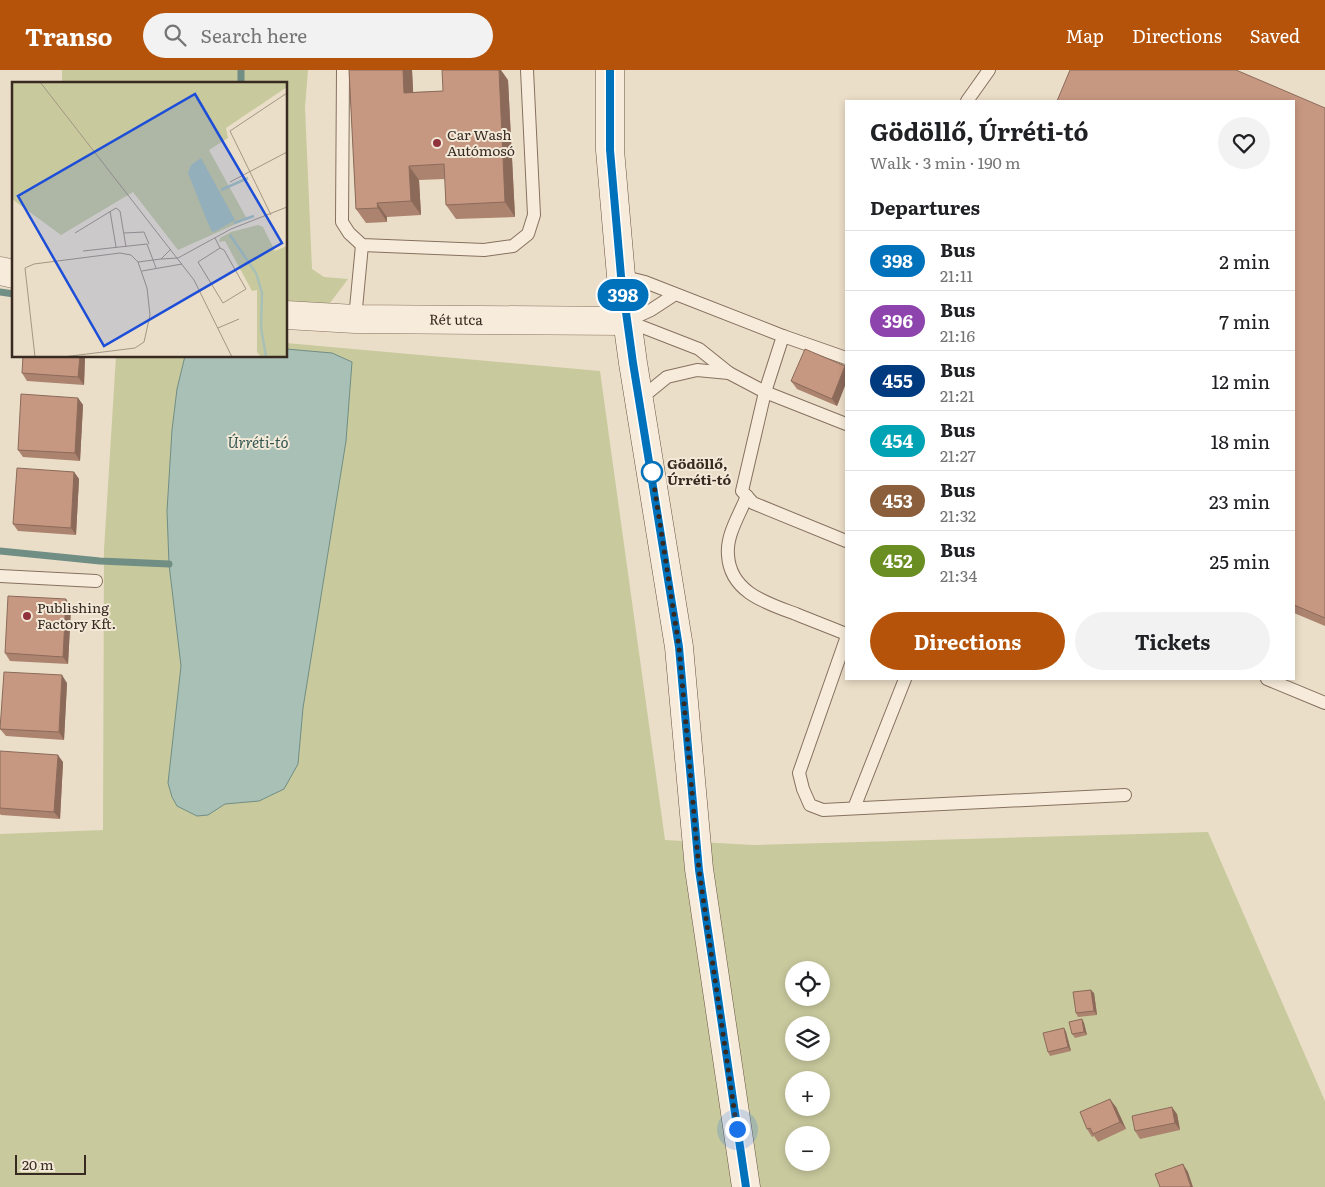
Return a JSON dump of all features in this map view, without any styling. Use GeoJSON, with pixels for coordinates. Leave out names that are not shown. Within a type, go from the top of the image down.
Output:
{"type":"FeatureCollection","features":[{"type":"Feature","properties":{"kind":"main road"},"geometry":{"type":"LineString","coordinates":[[610,70],[610,150],[621,276],[679,647],[699,870],[746,1187]]}},
{"type":"Feature","properties":{"kind":"main road","name":"Rét utca"},"geometry":{"type":"LineString","coordinates":[[288,315],[355,319],[627,321]]}},
{"type":"Feature","properties":{"kind":"lane"},"geometry":{"type":"LineString","coordinates":[[343,70],[342,222],[349,233],[362,245],[484,250],[513,246],[528,234],[534,214],[527,70]]}},
{"type":"Feature","properties":{"kind":"lane"},"geometry":{"type":"LineString","coordinates":[[968,100],[989,70]]}},
{"type":"Feature","properties":{"kind":"lane"},"geometry":{"type":"LineString","coordinates":[[355,319],[362,245]]}},
{"type":"Feature","properties":{"kind":"lane"},"geometry":{"type":"LineString","coordinates":[[621,276],[645,282],[674,295],[845,358]]}},
{"type":"Feature","properties":{"kind":"lane"},"geometry":{"type":"LineString","coordinates":[[627,321],[651,310],[674,295]]}},
{"type":"Feature","properties":{"kind":"lane"},"geometry":{"type":"LineString","coordinates":[[627,321],[699,349],[729,373],[765,392],[845,424]]}},
{"type":"Feature","properties":{"kind":"lane"},"geometry":{"type":"LineString","coordinates":[[783,336],[765,392],[742,490],[753,502],[845,541]]}},
{"type":"Feature","properties":{"kind":"lane"},"geometry":{"type":"LineString","coordinates":[[640,399],[667,377],[697,370],[729,373]]}},
{"type":"Feature","properties":{"kind":"lane"},"geometry":{"type":"LineString","coordinates":[[747,496],[730,536],[728,554],[731,569],[736,580],[758,600],[845,634]]}},
{"type":"Feature","properties":{"kind":"lane"},"geometry":{"type":"LineString","coordinates":[[0,576],[96,581]]}},
{"type":"Feature","properties":{"kind":"lane"},"geometry":{"type":"LineString","coordinates":[[845,642],[799,773],[810,806],[822,810],[1125,795]]}},
{"type":"Feature","properties":{"kind":"lane"},"geometry":{"type":"LineString","coordinates":[[854,808],[905,680]]}},
{"type":"Feature","properties":{"kind":"lane"},"geometry":{"type":"LineString","coordinates":[[1269,680],[1325,703]]}},
{"type":"Feature","properties":{"kind":"green space"},"geometry":{"type":"Polygon","coordinates":[[[62,70],[308,70],[305,107],[312,269],[324,277],[348,279],[330,303],[288,302],[288,82],[62,82],[62,70]]]}},
{"type":"Feature","properties":{"kind":"green space"},"geometry":{"type":"Polygon","coordinates":[[[288,343],[600,371],[665,840],[753,845],[1208,832],[1325,1101],[1325,1187],[0,1187],[0,834],[103,830],[104,550],[116,358],[288,358],[288,343]]]}},
{"type":"Feature","properties":{"kind":"water","name":"Úrréti-tó"},"geometry":{"type":"Polygon","coordinates":[[[288,349],[332,353],[352,362],[346,441],[303,708],[298,764],[284,789],[259,801],[225,804],[208,815],[197,816],[177,806],[168,783],[181,666],[169,564],[167,511],[172,430],[177,389],[185,358],[288,358],[288,349]]]}},
{"type":"Feature","properties":{"kind":"building","name":"Car Wash Autómosó"},"geometry":{"type":"Polygon","coordinates":[[[349,70],[403,70],[404,93],[443,91],[442,70],[499,70],[505,202],[446,205],[444,164],[409,166],[411,201],[377,203],[378,208],[356,209],[349,70]]]}},
{"type":"Feature","properties":{"kind":"building"},"geometry":{"type":"Polygon","coordinates":[[[1070,70],[1236,70],[1325,108],[1325,618],[1295,605],[1295,100],[1057,100],[1070,70]]]}},
{"type":"Feature","properties":{"kind":"building"},"geometry":{"type":"Polygon","coordinates":[[[805,349],[845,366],[832,399],[791,381],[805,349]]]}},
{"type":"Feature","properties":{"kind":"building"},"geometry":{"type":"Polygon","coordinates":[[[23,358],[80,358],[78,377],[22,373],[23,358]]]}},
{"type":"Feature","properties":{"kind":"building"},"geometry":{"type":"Polygon","coordinates":[[[21,394],[78,398],[75,453],[18,450],[21,394]]]}},
{"type":"Feature","properties":{"kind":"building"},"geometry":{"type":"Polygon","coordinates":[[[17,468],[74,472],[71,528],[13,524],[17,468]]]}},
{"type":"Feature","properties":{"kind":"building"},"geometry":{"type":"Polygon","coordinates":[[[8,596],[66,599],[63,657],[5,653],[8,596]]]}},
{"type":"Feature","properties":{"kind":"building"},"geometry":{"type":"Polygon","coordinates":[[[4,672],[62,675],[59,732],[0,729],[4,672]]]}},
{"type":"Feature","properties":{"kind":"building"},"geometry":{"type":"Polygon","coordinates":[[[0,751],[58,755],[54,812],[0,808],[0,751]]]}},
{"type":"Feature","properties":{"kind":"building"},"geometry":{"type":"Polygon","coordinates":[[[1091,990],[1094,1011],[1076,1013],[1073,992],[1091,990]]]}},
{"type":"Feature","properties":{"kind":"building"},"geometry":{"type":"Polygon","coordinates":[[[1082,1019],[1084,1032],[1072,1034],[1069,1022],[1082,1019]]]}},
{"type":"Feature","properties":{"kind":"building"},"geometry":{"type":"Polygon","coordinates":[[[1064,1028],[1068,1047],[1048,1052],[1043,1033],[1064,1028]]]}},
{"type":"Feature","properties":{"kind":"building"},"geometry":{"type":"Polygon","coordinates":[[[1110,1099],[1120,1122],[1093,1134],[1090,1128],[1087,1129],[1080,1112],[1110,1099]]]}},
{"type":"Feature","properties":{"kind":"building"},"geometry":{"type":"Polygon","coordinates":[[[1172,1107],[1175,1123],[1135,1131],[1132,1116],[1172,1107]]]}},
{"type":"Feature","properties":{"kind":"building"},"geometry":{"type":"Polygon","coordinates":[[[1183,1164],[1191,1187],[1160,1187],[1155,1174],[1183,1164]]]}},
{"type":"Feature","properties":{"kind":"waterway"},"geometry":{"type":"LineString","coordinates":[[241,70],[241,82]]}},
{"type":"Feature","properties":{"kind":"waterway"},"geometry":{"type":"LineString","coordinates":[[0,292],[12,294]]}},
{"type":"Feature","properties":{"kind":"waterway"},"geometry":{"type":"LineString","coordinates":[[0,551],[100,561],[169,564]]}},
{"type":"Feature","properties":{"kind":"bus line","name":"398"},"geometry":{"type":"LineString","coordinates":[[610,70],[610,150],[621,276],[633,363],[679,647],[699,870],[746,1187]]}},
{"type":"Feature","properties":{"kind":"place","name":"Car Wash Autómosó"},"geometry":{"type":"Point","coordinates":[437,143]}},
{"type":"Feature","properties":{"kind":"place","name":"Gödöllő, Úrréti-tó"},"geometry":{"type":"Point","coordinates":[652,472]}},
{"type":"Feature","properties":{"kind":"place","name":"Publishing Factory Kft."},"geometry":{"type":"Point","coordinates":[27,616]}},
{"type":"Feature","properties":{"kind":"route"},"geometry":{"type":"LineString","coordinates":[[652,472],[679,647],[699,870],[710,934],[714,975],[737,1129]]}}]}
